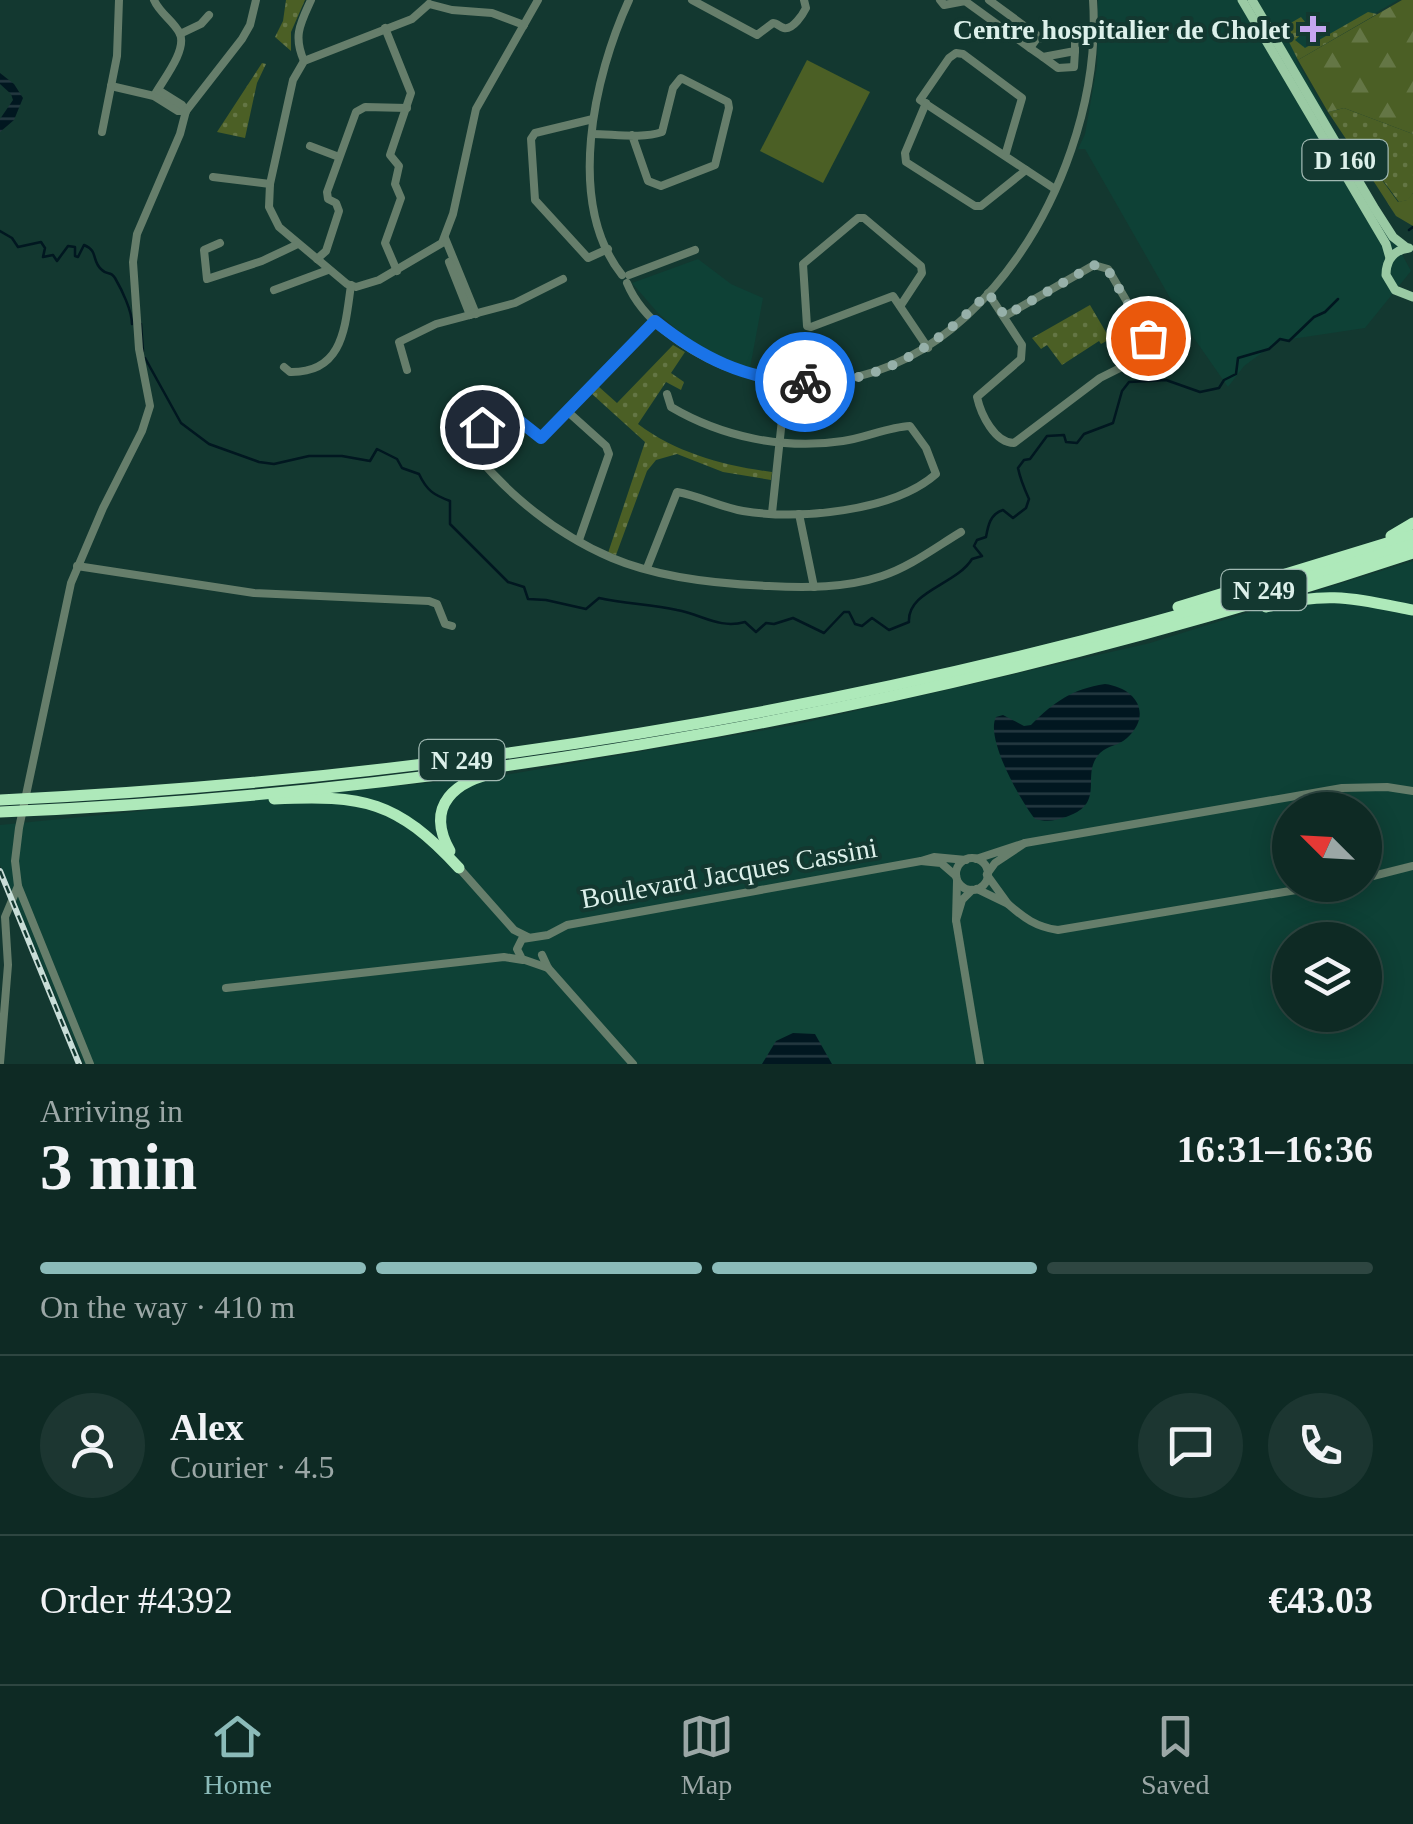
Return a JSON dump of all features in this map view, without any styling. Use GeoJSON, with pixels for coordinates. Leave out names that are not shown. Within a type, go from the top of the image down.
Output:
{"type":"FeatureCollection","features":[{"type":"Feature","properties":{"kind":"highway","name":"N 249"},"geometry":{"type":"LineString","coordinates":[[1345,556],[1413,523]]}},
{"type":"Feature","properties":{"kind":"highway","name":"N 249"},"geometry":{"type":"LineString","coordinates":[[1115,632],[1122,624],[1413,534]]}},
{"type":"Feature","properties":{"kind":"highway","name":"N 249"},"geometry":{"type":"LineString","coordinates":[[0,800],[276,782],[533,750],[821,700],[1115,632],[1413,544]]}},
{"type":"Feature","properties":{"kind":"highway","name":"N 249"},"geometry":{"type":"LineString","coordinates":[[0,812],[221,798],[552,758],[725,728],[902,692],[1203,618],[1413,554]]}},
{"type":"Feature","properties":{"kind":"highway","name":"N 249"},"geometry":{"type":"LineString","coordinates":[[1203,618],[1214,620],[1316,596],[1351,598],[1413,610]]}},
{"type":"Feature","properties":{"kind":"highway","name":"N 249"},"geometry":{"type":"LineString","coordinates":[[459,868],[444,840],[440,821],[444,803],[454,789],[470,779],[545,764],[552,758]]}},
{"type":"Feature","properties":{"kind":"highway","name":"N 249"},"geometry":{"type":"LineString","coordinates":[[221,798],[232,801],[329,797],[369,803],[415,825],[459,868]]}},
{"type":"Feature","properties":{"kind":"main road","name":"D 160"},"geometry":{"type":"LineString","coordinates":[[1242,0],[1386,244],[1390,258]]}},
{"type":"Feature","properties":{"kind":"main road","name":"D 160"},"geometry":{"type":"LineString","coordinates":[[1252,0],[1375,209],[1393,237],[1410,248]]}},
{"type":"Feature","properties":{"kind":"main road"},"geometry":{"type":"LineString","coordinates":[[1410,248],[1390,258],[1386,269],[1389,284],[1412,296]]}},
{"type":"Feature","properties":{"kind":"street"},"geometry":{"type":"LineString","coordinates":[[102,132],[119,36],[119,0]]}},
{"type":"Feature","properties":{"kind":"street"},"geometry":{"type":"LineString","coordinates":[[154,0],[180,34],[179,52],[156,93]]}},
{"type":"Feature","properties":{"kind":"street"},"geometry":{"type":"LineString","coordinates":[[90,1064],[18,886],[19,828],[77,566],[147,420],[149,390],[138,349],[134,245],[140,223],[176,144],[186,111],[242,38],[256,0]]}},
{"type":"Feature","properties":{"kind":"street"},"geometry":{"type":"LineString","coordinates":[[304,61],[296,44],[296,30],[311,0]]}},
{"type":"Feature","properties":{"kind":"street"},"geometry":{"type":"LineString","coordinates":[[473,314],[444,241],[476,109],[538,0]]}},
{"type":"Feature","properties":{"kind":"street"},"geometry":{"type":"LineString","coordinates":[[629,0],[610,50],[593,119],[592,189],[608,249],[655,321],[715,362],[786,382],[854,378],[895,365],[928,348],[988,293],[1023,248],[1056,188],[1075,140],[1092,62],[1093,0]]}},
{"type":"Feature","properties":{"kind":"street"},"geometry":{"type":"LineString","coordinates":[[692,0],[758,35],[773,22],[790,27],[806,8],[804,0]]}},
{"type":"Feature","properties":{"kind":"street"},"geometry":{"type":"LineString","coordinates":[[940,0],[944,5],[966,2],[1058,68],[1074,67],[1074,37],[1047,41],[989,0]]}},
{"type":"Feature","properties":{"kind":"street"},"geometry":{"type":"LineString","coordinates":[[444,241],[397,270],[366,284],[351,285],[328,270],[272,217],[270,184],[293,80],[304,61],[412,18],[428,2],[452,10],[492,13],[524,25]]}},
{"type":"Feature","properties":{"kind":"street"},"geometry":{"type":"LineString","coordinates":[[180,34],[201,24],[209,15]]}},
{"type":"Feature","properties":{"kind":"street"},"geometry":{"type":"LineString","coordinates":[[386,28],[411,92],[390,156],[400,166],[395,184],[401,198],[385,243],[397,270]]}},
{"type":"Feature","properties":{"kind":"street"},"geometry":{"type":"LineString","coordinates":[[1030,48],[1038,36]]}},
{"type":"Feature","properties":{"kind":"street"},"geometry":{"type":"LineString","coordinates":[[1043,57],[1075,52]]}},
{"type":"Feature","properties":{"kind":"street"},"geometry":{"type":"LineString","coordinates":[[1005,156],[1022,98],[963,54],[956,53],[949,58],[924,101],[905,153],[906,162],[976,206],[1026,170]]}},
{"type":"Feature","properties":{"kind":"street"},"geometry":{"type":"LineString","coordinates":[[592,134],[662,132],[673,88],[681,78],[728,102],[730,108],[715,164],[660,186],[648,181],[632,134]]}},
{"type":"Feature","properties":{"kind":"street"},"geometry":{"type":"LineString","coordinates":[[111,86],[156,93],[178,111],[186,111]]}},
{"type":"Feature","properties":{"kind":"street"},"geometry":{"type":"LineString","coordinates":[[924,101],[1056,188]]}},
{"type":"Feature","properties":{"kind":"street"},"geometry":{"type":"LineString","coordinates":[[317,259],[326,251],[340,211],[328,200],[326,192],[356,112],[360,108],[398,105],[407,108]]}},
{"type":"Feature","properties":{"kind":"street"},"geometry":{"type":"LineString","coordinates":[[593,119],[535,133],[531,139],[534,196],[588,258],[608,249]]}},
{"type":"Feature","properties":{"kind":"street"},"geometry":{"type":"LineString","coordinates":[[310,146],[340,157]]}},
{"type":"Feature","properties":{"kind":"street"},"geometry":{"type":"LineString","coordinates":[[213,177],[270,184]]}},
{"type":"Feature","properties":{"kind":"street"},"geometry":{"type":"LineString","coordinates":[[900,306],[922,273],[921,266],[864,218],[858,218],[804,264],[807,326],[893,296],[928,348]]}},
{"type":"Feature","properties":{"kind":"street"},"geometry":{"type":"LineString","coordinates":[[220,243],[204,250],[207,279],[298,244]]}},
{"type":"Feature","properties":{"kind":"street"},"geometry":{"type":"LineString","coordinates":[[626,278],[695,250]]}},
{"type":"Feature","properties":{"kind":"street"},"geometry":{"type":"LineString","coordinates":[[988,293],[1022,345],[1021,359],[977,397],[998,438],[1008,444],[1014,444],[1100,378],[1142,356],[1149,345],[1108,270],[1100,265],[1005,316]]}},
{"type":"Feature","properties":{"kind":"street"},"geometry":{"type":"LineString","coordinates":[[274,290],[328,270]]}},
{"type":"Feature","properties":{"kind":"street"},"geometry":{"type":"LineString","coordinates":[[407,370],[399,342],[436,324],[515,303],[563,278]]}},
{"type":"Feature","properties":{"kind":"street"},"geometry":{"type":"LineString","coordinates":[[284,367],[290,372],[312,370],[335,350],[346,332],[351,285]]}},
{"type":"Feature","properties":{"kind":"street"},"geometry":{"type":"LineString","coordinates":[[541,438],[655,321]]}},
{"type":"Feature","properties":{"kind":"street"},"geometry":{"type":"LineString","coordinates":[[772,513],[786,382]]}},
{"type":"Feature","properties":{"kind":"street"},"geometry":{"type":"LineString","coordinates":[[647,568],[677,492],[733,509],[799,514],[885,499],[932,478],[936,468],[910,426],[840,442],[780,442],[737,435],[686,416],[671,408],[668,394]]}},
{"type":"Feature","properties":{"kind":"street"},"geometry":{"type":"LineString","coordinates":[[567,411],[606,446],[609,454],[580,540]]}},
{"type":"Feature","properties":{"kind":"street"},"geometry":{"type":"LineString","coordinates":[[448,414],[461,436],[516,495],[611,558],[647,568],[725,583],[814,587],[882,576],[961,532]]}},
{"type":"Feature","properties":{"kind":"street"},"geometry":{"type":"LineString","coordinates":[[461,436],[512,415],[551,449]]}},
{"type":"Feature","properties":{"kind":"street"},"geometry":{"type":"LineString","coordinates":[[799,514],[814,587]]}},
{"type":"Feature","properties":{"kind":"street"},"geometry":{"type":"LineString","coordinates":[[77,566],[254,593],[434,602],[445,624],[452,626]]}},
{"type":"Feature","properties":{"kind":"street","name":"Boulevard Jacques Cassini"},"geometry":{"type":"LineString","coordinates":[[531,937],[548,935],[567,925],[934,857],[971,859],[1025,843],[1342,788],[1413,791]]}},
{"type":"Feature","properties":{"kind":"street"},"geometry":{"type":"LineString","coordinates":[[956,920],[962,900],[984,884],[995,863],[1025,843]]}},
{"type":"Feature","properties":{"kind":"street"},"geometry":{"type":"LineString","coordinates":[[980,1064],[956,920],[958,866],[971,859],[984,864],[987,875],[1008,904],[1028,921],[1058,930],[1272,894]]}},
{"type":"Feature","properties":{"kind":"street","name":"Boulevard Jacques Cassini"},"geometry":{"type":"LineString","coordinates":[[921,861],[941,864],[956,878]]}},
{"type":"Feature","properties":{"kind":"street"},"geometry":{"type":"LineString","coordinates":[[1382,874],[1413,866]]}},
{"type":"Feature","properties":{"kind":"street"},"geometry":{"type":"LineString","coordinates":[[459,868],[514,930],[531,937],[548,968],[633,1064]]}},
{"type":"Feature","properties":{"kind":"street"},"geometry":{"type":"LineString","coordinates":[[956,878],[963,888],[1008,904]]}},
{"type":"Feature","properties":{"kind":"street"},"geometry":{"type":"LineString","coordinates":[[0,1063],[8,966],[4,918],[18,886]]}},
{"type":"Feature","properties":{"kind":"street"},"geometry":{"type":"LineString","coordinates":[[514,930],[528,961]]}},
{"type":"Feature","properties":{"kind":"street","name":"Boulevard Jacques Cassini"},"geometry":{"type":"LineString","coordinates":[[542,951],[548,935]]}},
{"type":"Feature","properties":{"kind":"street"},"geometry":{"type":"LineString","coordinates":[[504,957],[531,937]]}},
{"type":"Feature","properties":{"kind":"street"},"geometry":{"type":"LineString","coordinates":[[528,961],[542,951]]}},
{"type":"Feature","properties":{"kind":"street"},"geometry":{"type":"LineString","coordinates":[[226,988],[504,957],[548,968]]}},
{"type":"Feature","properties":{"kind":"shaded area"},"geometry":{"type":"Polygon","coordinates":[[[1098,0],[1398,0],[1296,59],[1411,271],[1365,328],[1278,341],[1244,366],[1228,387],[1189,331],[1085,149],[1078,149],[1085,134],[1097,66],[1098,0]]]}},
{"type":"Feature","properties":{"kind":"shaded area"},"geometry":{"type":"Polygon","coordinates":[[[698,259],[731,284],[763,298],[750,368],[716,355],[684,336],[632,283],[698,259]]]}},
{"type":"Feature","properties":{"kind":"shaded area"},"geometry":{"type":"Polygon","coordinates":[[[1413,561],[1413,1064],[84,1064],[0,865],[0,825],[499,776],[794,725],[1150,643],[1413,561]]]}},
{"type":"Feature","properties":{"kind":"green space"},"geometry":{"type":"Polygon","coordinates":[[[286,0],[305,0],[291,32],[291,51],[275,37],[283,21],[286,0]]]}},
{"type":"Feature","properties":{"kind":"green space"},"geometry":{"type":"Polygon","coordinates":[[[1402,0],[1413,0],[1413,134],[1344,108],[1328,112],[1298,60],[1402,0]]]}},
{"type":"Feature","properties":{"kind":"green space"},"geometry":{"type":"Polygon","coordinates":[[[1368,12],[1377,14],[1298,60],[1282,28],[1301,17],[1309,27],[1295,40],[1305,48],[1368,12]]]}},
{"type":"Feature","properties":{"kind":"green space"},"geometry":{"type":"Polygon","coordinates":[[[807,60],[870,92],[823,183],[760,151],[807,60]]]}},
{"type":"Feature","properties":{"kind":"green space"},"geometry":{"type":"Polygon","coordinates":[[[262,63],[266,64],[257,83],[245,138],[217,132],[262,63]]]}},
{"type":"Feature","properties":{"kind":"green space"},"geometry":{"type":"Polygon","coordinates":[[[1344,108],[1413,134],[1413,193],[1408,200],[1399,202],[1364,155],[1358,157],[1328,112],[1344,108]]]}},
{"type":"Feature","properties":{"kind":"green space"},"geometry":{"type":"Polygon","coordinates":[[[1363,154],[1398,202],[1413,193],[1413,226],[1396,216],[1358,157],[1363,154]]]}},
{"type":"Feature","properties":{"kind":"green space"},"geometry":{"type":"Polygon","coordinates":[[[1090,305],[1110,339],[1101,344],[1099,341],[1062,365],[1047,345],[1041,349],[1032,338],[1090,305]]]}},
{"type":"Feature","properties":{"kind":"green space"},"geometry":{"type":"Polygon","coordinates":[[[673,345],[685,352],[671,373],[684,382],[681,390],[666,382],[638,424],[668,443],[702,457],[772,472],[771,480],[723,472],[677,454],[656,460],[647,471],[616,555],[608,553],[645,442],[592,394],[598,386],[617,403],[673,345]]]}},
{"type":"Feature","properties":{"kind":"water"},"geometry":{"type":"Polygon","coordinates":[[[0,73],[23,98],[14,120],[0,132],[0,119],[13,100],[0,84],[0,73]]]}},
{"type":"Feature","properties":{"kind":"water"},"geometry":{"type":"Polygon","coordinates":[[[1105,684],[1125,691],[1137,704],[1140,711],[1135,729],[1094,761],[1090,796],[1079,811],[1054,820],[1035,819],[1013,784],[1000,753],[995,739],[996,717],[1003,715],[1024,726],[1031,725],[1064,698],[1105,684]]]}},
{"type":"Feature","properties":{"kind":"water"},"geometry":{"type":"Polygon","coordinates":[[[793,1033],[815,1034],[832,1064],[762,1064],[776,1041],[793,1033]]]}},
{"type":"Feature","properties":{"kind":"waterway"},"geometry":{"type":"LineString","coordinates":[[1409,230],[1413,227]]}},
{"type":"Feature","properties":{"kind":"waterway"},"geometry":{"type":"LineString","coordinates":[[0,231],[18,247],[41,242],[45,248],[43,257],[53,255],[57,261],[68,246],[75,247],[78,257],[84,245],[89,247],[99,267],[115,278],[132,324]]}},
{"type":"Feature","properties":{"kind":"waterway"},"geometry":{"type":"LineString","coordinates":[[145,358],[181,423],[209,444],[274,464],[309,456],[370,461],[377,449],[397,459],[402,468],[419,474],[432,492],[450,501],[450,524],[508,582],[524,587],[528,599],[586,609],[599,598],[677,610],[719,623],[745,622],[756,632],[766,623],[793,618],[824,633],[844,612],[849,612],[855,624],[862,626],[872,618],[889,630],[909,622],[910,611],[924,595],[972,559],[982,556],[974,546],[986,537],[995,514],[1003,510],[1013,518],[1026,508],[1029,499],[1018,468],[1047,436],[1064,435],[1066,442],[1077,443],[1084,434],[1113,423],[1122,391],[1129,382],[1166,380],[1200,392],[1219,388],[1236,374],[1238,358],[1269,349],[1280,339],[1289,341],[1338,299]]}},
{"type":"Feature","properties":{"kind":"waterway"},"geometry":{"type":"LineString","coordinates":[[141,324],[143,351]]}},
{"type":"Feature","properties":{"kind":"railway"},"geometry":{"type":"LineString","coordinates":[[0,871],[79,1064]]}},
{"type":"Feature","properties":{"kind":"way so far"},"geometry":{"type":"LineString","coordinates":[[805,382],[835,382],[895,365],[928,348],[988,293],[1005,316],[1094,265],[1108,270],[1148,338]]}},
{"type":"Feature","properties":{"kind":"place","name":"Centre hospitalier de Cholet"},"geometry":{"type":"Point","coordinates":[1313,29]}},
{"type":"Feature","properties":{"kind":"route"},"geometry":{"type":"LineString","coordinates":[[482,427],[512,415],[541,438],[655,321],[715,362],[761,378],[805,382]]}}]}
